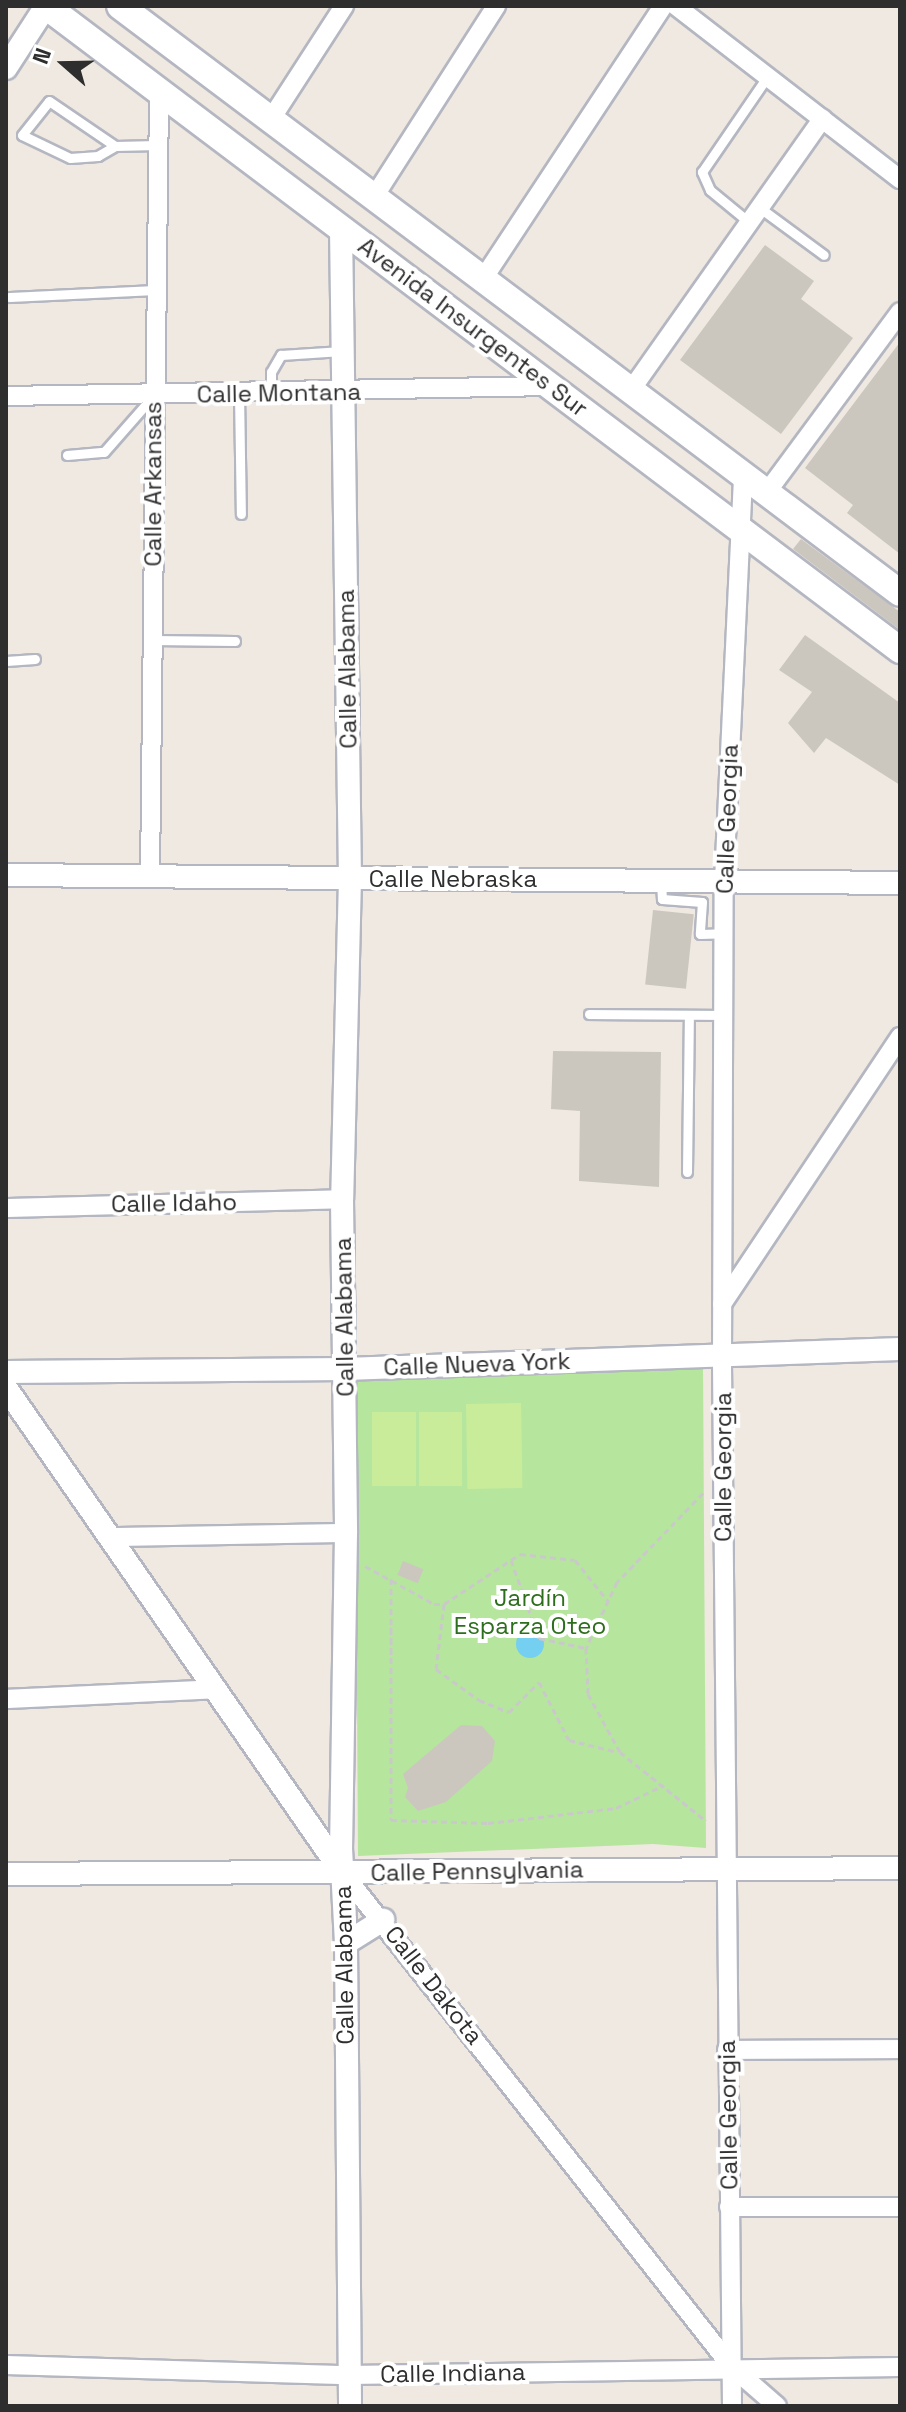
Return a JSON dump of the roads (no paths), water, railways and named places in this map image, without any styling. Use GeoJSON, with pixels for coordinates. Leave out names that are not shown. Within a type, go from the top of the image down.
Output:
{"type":"FeatureCollection","features":[{"type":"Feature","properties":{"kind":"main road","name":"Avenida Insurgentes Sur"},"geometry":{"type":"LineString","coordinates":[[46,6],[900,650]]}},
{"type":"Feature","properties":{"kind":"main road","name":"Avenida Insurgentes Sur"},"geometry":{"type":"LineString","coordinates":[[120,6],[900,592]]}},
{"type":"Feature","properties":{"kind":"street"},"geometry":{"type":"LineString","coordinates":[[6,68],[46,6]]}},
{"type":"Feature","properties":{"kind":"street"},"geometry":{"type":"LineString","coordinates":[[271,119],[344,6]]}},
{"type":"Feature","properties":{"kind":"street"},"geometry":{"type":"LineString","coordinates":[[374,197],[496,6]]}},
{"type":"Feature","properties":{"kind":"street"},"geometry":{"type":"LineString","coordinates":[[483,279],[663,6]]}},
{"type":"Feature","properties":{"kind":"street"},"geometry":{"type":"LineString","coordinates":[[676,6],[900,179]]}},
{"type":"Feature","properties":{"kind":"street","name":"Calle Arkansas"},"geometry":{"type":"LineString","coordinates":[[150,876],[159,92]]}},
{"type":"Feature","properties":{"kind":"street"},"geometry":{"type":"LineString","coordinates":[[631,390],[822,119]]}},
{"type":"Feature","properties":{"kind":"street","name":"Calle Alabama"},"geometry":{"type":"LineString","coordinates":[[341,228],[350,878],[342,1199],[346,1533],[342,1872],[346,1943],[350,2406]]}},
{"type":"Feature","properties":{"kind":"street"},"geometry":{"type":"LineString","coordinates":[[767,492],[900,312]]}},
{"type":"Feature","properties":{"kind":"street","name":"Calle Montana"},"geometry":{"type":"LineString","coordinates":[[6,396],[552,386]]}},
{"type":"Feature","properties":{"kind":"street","name":"Calle Georgia"},"geometry":{"type":"LineString","coordinates":[[732,2406],[722,1355],[724,881],[743,474]]}},
{"type":"Feature","properties":{"kind":"street","name":"Calle Nebraska"},"geometry":{"type":"LineString","coordinates":[[6,875],[900,883]]}},
{"type":"Feature","properties":{"kind":"street"},"geometry":{"type":"LineString","coordinates":[[722,1304],[900,1037]]}},
{"type":"Feature","properties":{"kind":"street","name":"Calle Idaho"},"geometry":{"type":"LineString","coordinates":[[6,1208],[342,1199]]}},
{"type":"Feature","properties":{"kind":"street","name":"Calle Nueva York"},"geometry":{"type":"LineString","coordinates":[[6,1372],[345,1369],[900,1349]]}},
{"type":"Feature","properties":{"kind":"street","name":"Calle Dakota"},"geometry":{"type":"LineString","coordinates":[[6,1388],[342,1872],[383,1920],[731,2366],[777,2406]]}},
{"type":"Feature","properties":{"kind":"street"},"geometry":{"type":"LineString","coordinates":[[112,1537],[346,1533]]}},
{"type":"Feature","properties":{"kind":"street"},"geometry":{"type":"LineString","coordinates":[[6,1699],[217,1689]]}},
{"type":"Feature","properties":{"kind":"street","name":"Calle Pennsylvania"},"geometry":{"type":"LineString","coordinates":[[6,1874],[900,1868]]}},
{"type":"Feature","properties":{"kind":"street"},"geometry":{"type":"LineString","coordinates":[[346,1943],[383,1920]]}},
{"type":"Feature","properties":{"kind":"street"},"geometry":{"type":"LineString","coordinates":[[727,2050],[900,2049]]}},
{"type":"Feature","properties":{"kind":"street"},"geometry":{"type":"LineString","coordinates":[[729,2207],[900,2207]]}},
{"type":"Feature","properties":{"kind":"street","name":"Calle Indiana"},"geometry":{"type":"LineString","coordinates":[[6,2365],[348,2375],[731,2366],[900,2367]]}},
{"type":"Feature","properties":{"kind":"lane"},"geometry":{"type":"LineString","coordinates":[[767,77],[702,172],[710,190],[824,255]]}},
{"type":"Feature","properties":{"kind":"lane"},"geometry":{"type":"LineString","coordinates":[[115,146],[49,101],[22,135],[70,158],[98,156],[115,146],[158,145]]}},
{"type":"Feature","properties":{"kind":"lane"},"geometry":{"type":"LineString","coordinates":[[9,297],[156,290]]}},
{"type":"Feature","properties":{"kind":"lane"},"geometry":{"type":"LineString","coordinates":[[271,393],[271,372],[281,355],[342,351]]}},
{"type":"Feature","properties":{"kind":"lane"},"geometry":{"type":"LineString","coordinates":[[239,393],[241,514]]}},
{"type":"Feature","properties":{"kind":"lane"},"geometry":{"type":"LineString","coordinates":[[67,455],[104,452],[154,395]]}},
{"type":"Feature","properties":{"kind":"lane"},"geometry":{"type":"LineString","coordinates":[[152,640],[235,641]]}},
{"type":"Feature","properties":{"kind":"lane"},"geometry":{"type":"LineString","coordinates":[[6,661],[35,659]]}},
{"type":"Feature","properties":{"kind":"lane"},"geometry":{"type":"LineString","coordinates":[[661,881],[662,899],[702,902],[700,934],[724,933]]}},
{"type":"Feature","properties":{"kind":"lane"},"geometry":{"type":"LineString","coordinates":[[589,1014],[724,1015]]}},
{"type":"Feature","properties":{"kind":"lane"},"geometry":{"type":"LineString","coordinates":[[687,1172],[689,1015]]}},
{"type":"Feature","properties":{"kind":"water"},"geometry":{"type":"Polygon","coordinates":[[[530,1630],[540,1634],[544,1644],[540,1654],[530,1658],[520,1654],[516,1644],[520,1634],[530,1630]]]}},
{"type":"Feature","properties":{"kind":"park label","name":"Jardín Esparza Oteo"},"geometry":{"type":"Point","coordinates":[530,1612]}}]}
